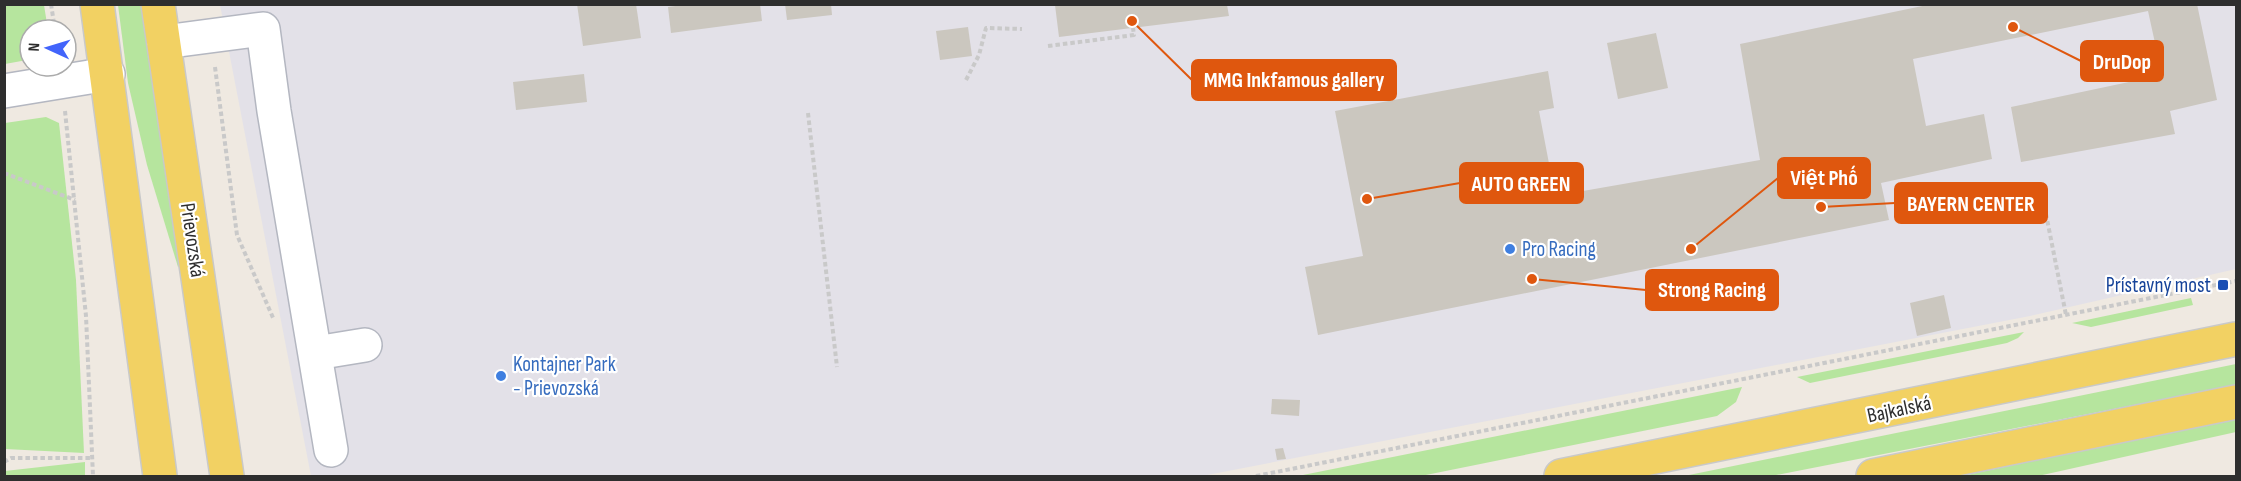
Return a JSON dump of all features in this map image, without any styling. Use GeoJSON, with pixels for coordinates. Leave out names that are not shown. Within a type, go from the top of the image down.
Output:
{"type":"FeatureCollection","features":[{"type":"Feature","properties":{"kind":"main road"},"geometry":{"type":"LineString","coordinates":[[97,4],[108,74],[138,328],[160,477]]}},
{"type":"Feature","properties":{"kind":"main road","name":"Prievozská"},"geometry":{"type":"LineString","coordinates":[[158,4],[227,477]]}},
{"type":"Feature","properties":{"kind":"main road","name":"Bajkalská"},"geometry":{"type":"LineString","coordinates":[[1561,477],[2236,339]]}},
{"type":"Feature","properties":{"kind":"main road"},"geometry":{"type":"LineString","coordinates":[[1873,477],[2236,402]]}},
{"type":"Feature","properties":{"kind":"street"},"geometry":{"type":"LineString","coordinates":[[164,42],[263,29],[274,111],[331,450]]}},
{"type":"Feature","properties":{"kind":"street"},"geometry":{"type":"LineString","coordinates":[[4,91],[108,74]]}},
{"type":"Feature","properties":{"kind":"street"},"geometry":{"type":"LineString","coordinates":[[316,353],[365,345]]}},
{"type":"Feature","properties":{"kind":"path"},"geometry":{"type":"LineString","coordinates":[[966,80],[979,55],[986,28],[1022,29]]}},
{"type":"Feature","properties":{"kind":"path"},"geometry":{"type":"LineString","coordinates":[[1048,46],[1134,35],[1133,28]]}},
{"type":"Feature","properties":{"kind":"path"},"geometry":{"type":"LineString","coordinates":[[211,36],[237,236],[276,329]]}},
{"type":"Feature","properties":{"kind":"path"},"geometry":{"type":"LineString","coordinates":[[62,81],[86,316],[93,477]]}},
{"type":"Feature","properties":{"kind":"path"},"geometry":{"type":"LineString","coordinates":[[808,113],[837,367]]}},
{"type":"Feature","properties":{"kind":"path"},"geometry":{"type":"LineString","coordinates":[[4,173],[75,200]]}},
{"type":"Feature","properties":{"kind":"path"},"geometry":{"type":"LineString","coordinates":[[2043,199],[2066,315]]}},
{"type":"Feature","properties":{"kind":"path"},"geometry":{"type":"LineString","coordinates":[[1256,477],[2236,281]]}},
{"type":"Feature","properties":{"kind":"path"},"geometry":{"type":"LineString","coordinates":[[4,462],[12,458],[92,458]]}},
{"type":"Feature","properties":{"kind":"shaded area"},"geometry":{"type":"Polygon","coordinates":[[[220,5],[2236,5],[2236,269],[2030,316],[1202,476],[311,476],[220,5]]]}},
{"type":"Feature","properties":{"kind":"green space"},"geometry":{"type":"Polygon","coordinates":[[[5,4],[44,5],[46,18],[18,18],[18,62],[5,64],[5,4]]]}},
{"type":"Feature","properties":{"kind":"green space"},"geometry":{"type":"Polygon","coordinates":[[[118,5],[149,5],[187,258],[178,267],[147,165],[128,83],[118,5]]]}},
{"type":"Feature","properties":{"kind":"green space"},"geometry":{"type":"Polygon","coordinates":[[[46,117],[59,123],[76,280],[84,453],[5,449],[5,123],[46,117]]]}},
{"type":"Feature","properties":{"kind":"green space"},"geometry":{"type":"Polygon","coordinates":[[[2191,298],[2193,305],[2091,327],[2072,323],[2191,298]]]}},
{"type":"Feature","properties":{"kind":"green space"},"geometry":{"type":"Polygon","coordinates":[[[2024,332],[2007,343],[1810,383],[1797,377],[2024,332]]]}},
{"type":"Feature","properties":{"kind":"green space"},"geometry":{"type":"Polygon","coordinates":[[[2236,364],[2236,385],[1771,476],[1684,476],[2236,364]]]}},
{"type":"Feature","properties":{"kind":"green space"},"geometry":{"type":"Polygon","coordinates":[[[1742,387],[1736,402],[1717,416],[1421,476],[1298,476],[1742,387]]]}},
{"type":"Feature","properties":{"kind":"green space"},"geometry":{"type":"Polygon","coordinates":[[[2236,418],[2236,432],[2038,476],[1962,476],[2236,418]]]}},
{"type":"Feature","properties":{"kind":"green space"},"geometry":{"type":"Polygon","coordinates":[[[85,462],[85,476],[5,476],[5,471],[85,462]]]}},
{"type":"Feature","properties":{"kind":"building"},"geometry":{"type":"Polygon","coordinates":[[[577,4],[636,4],[641,38],[583,46],[577,4]]]}},
{"type":"Feature","properties":{"kind":"building"},"geometry":{"type":"Polygon","coordinates":[[[690,4],[760,4],[762,21],[671,33],[668,7],[690,4]]]}},
{"type":"Feature","properties":{"kind":"building"},"geometry":{"type":"Polygon","coordinates":[[[785,4],[831,4],[832,15],[787,20],[785,4]]]}},
{"type":"Feature","properties":{"kind":"building"},"geometry":{"type":"Polygon","coordinates":[[[1932,4],[2197,4],[2217,100],[2170,111],[2175,134],[2021,162],[2011,107],[2162,75],[2148,11],[1913,59],[1926,126],[1984,114],[1992,159],[1881,183],[1889,220],[1318,335],[1305,267],[1363,256],[1335,111],[1548,71],[1554,108],[1539,111],[1551,174],[1579,169],[1583,191],[1760,160],[1740,44],[1932,4]]]}},
{"type":"Feature","properties":{"kind":"building"},"geometry":{"type":"Polygon","coordinates":[[[1055,5],[1227,5],[1229,16],[1059,37],[1055,5]]]}},
{"type":"Feature","properties":{"kind":"building"},"geometry":{"type":"Polygon","coordinates":[[[968,27],[972,56],[940,60],[936,31],[968,27]]]}},
{"type":"Feature","properties":{"kind":"building"},"geometry":{"type":"Polygon","coordinates":[[[1656,33],[1668,88],[1618,99],[1607,43],[1656,33]]]}},
{"type":"Feature","properties":{"kind":"building"},"geometry":{"type":"Polygon","coordinates":[[[584,74],[587,102],[516,110],[513,82],[584,74]]]}},
{"type":"Feature","properties":{"kind":"building"},"geometry":{"type":"Polygon","coordinates":[[[1944,295],[1951,328],[1917,336],[1910,303],[1944,295]]]}},
{"type":"Feature","properties":{"kind":"building"},"geometry":{"type":"Polygon","coordinates":[[[1272,399],[1300,400],[1299,416],[1271,414],[1272,399]]]}},
{"type":"Feature","properties":{"kind":"building"},"geometry":{"type":"Polygon","coordinates":[[[1283,448],[1286,459],[1277,460],[1275,449],[1283,448]]]}},
{"type":"Feature","properties":{"kind":"place","name":"MMG Inkfamous gallery"},"geometry":{"type":"Point","coordinates":[1132,21]}},
{"type":"Feature","properties":{"kind":"place","name":"DruDop"},"geometry":{"type":"Point","coordinates":[2013,27]}},
{"type":"Feature","properties":{"kind":"place","name":"AUTO GREEN"},"geometry":{"type":"Point","coordinates":[1367,199]}},
{"type":"Feature","properties":{"kind":"place","name":"BAYERN CENTER"},"geometry":{"type":"Point","coordinates":[1821,207]}},
{"type":"Feature","properties":{"kind":"place","name":"Pro Racing"},"geometry":{"type":"Point","coordinates":[1510,249]}},
{"type":"Feature","properties":{"kind":"place","name":"Việt Phố"},"geometry":{"type":"Point","coordinates":[1691,249]}},
{"type":"Feature","properties":{"kind":"place","name":"Strong Racing"},"geometry":{"type":"Point","coordinates":[1532,279]}},
{"type":"Feature","properties":{"kind":"place","name":"Prístavný most"},"geometry":{"type":"Point","coordinates":[2223,285]}},
{"type":"Feature","properties":{"kind":"place","name":"Kontajner Park - Prievozská"},"geometry":{"type":"Point","coordinates":[501,376]}}]}
